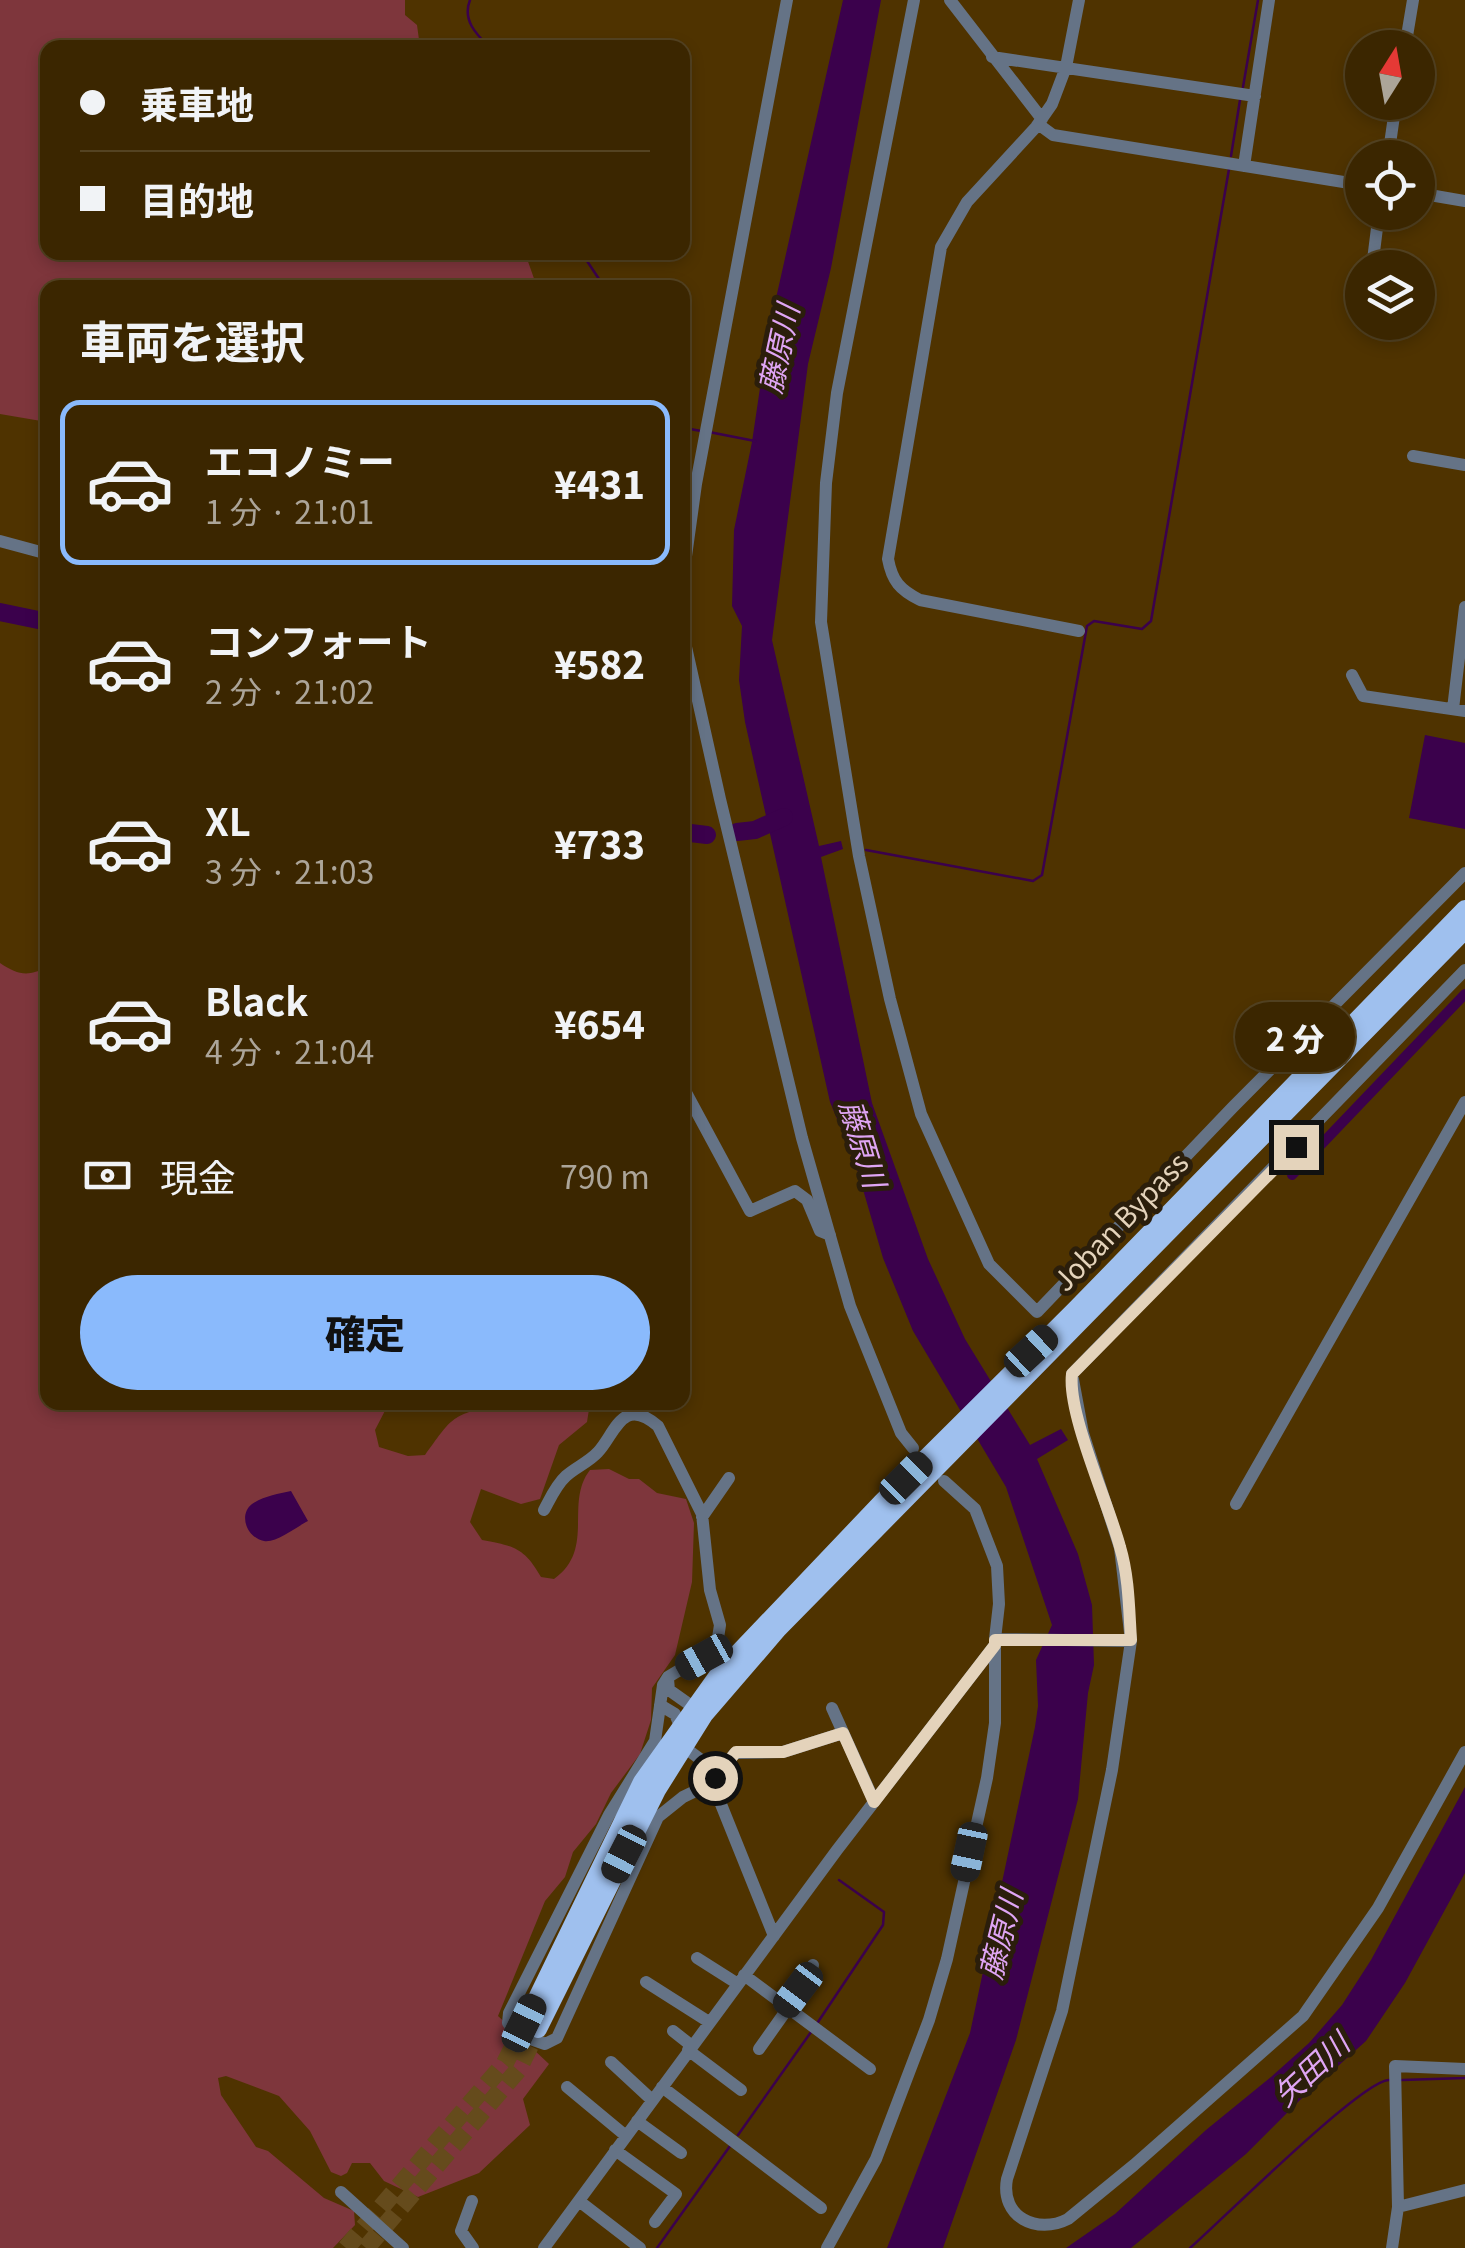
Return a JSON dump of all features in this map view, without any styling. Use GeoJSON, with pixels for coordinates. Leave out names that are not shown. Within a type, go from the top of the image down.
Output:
{"type":"FeatureCollection","features":[{"type":"Feature","properties":{"kind":"highway","name":"Joban Bypass"},"geometry":{"type":"LineString","coordinates":[[1035,1358],[1076,1309],[1465,909]]}},
{"type":"Feature","properties":{"kind":"highway","name":"Joban Bypass"},"geometry":{"type":"LineString","coordinates":[[932,1462],[704,1715],[656,1790],[531,2026],[642,1782],[693,1708],[751,1637],[932,1462],[1465,930]]}},
{"type":"Feature","properties":{"kind":"street"},"geometry":{"type":"LineString","coordinates":[[690,484],[787,0]]}},
{"type":"Feature","properties":{"kind":"street"},"geometry":{"type":"LineString","coordinates":[[914,0],[838,393],[826,484],[821,622],[859,856],[890,999],[921,1114],[982,1251],[1002,1280],[1037,1312],[1465,872]]}},
{"type":"Feature","properties":{"kind":"street"},"geometry":{"type":"LineString","coordinates":[[950,0],[1054,135],[1345,182]]}},
{"type":"Feature","properties":{"kind":"street"},"geometry":{"type":"LineString","coordinates":[[1079,0],[1066,67],[1040,121],[966,202],[942,248],[888,559],[892,577],[902,591],[920,600],[1079,631]]}},
{"type":"Feature","properties":{"kind":"street"},"geometry":{"type":"LineString","coordinates":[[1244,166],[1269,0]]}},
{"type":"Feature","properties":{"kind":"street"},"geometry":{"type":"LineString","coordinates":[[1407,30],[1410,0]]}},
{"type":"Feature","properties":{"kind":"street"},"geometry":{"type":"LineString","coordinates":[[992,57],[1255,96]]}},
{"type":"Feature","properties":{"kind":"street"},"geometry":{"type":"LineString","coordinates":[[1435,196],[1465,201]]}},
{"type":"Feature","properties":{"kind":"street"},"geometry":{"type":"LineString","coordinates":[[1413,456],[1465,464]]}},
{"type":"Feature","properties":{"kind":"street"},"geometry":{"type":"LineString","coordinates":[[0,542],[40,552]]}},
{"type":"Feature","properties":{"kind":"street"},"geometry":{"type":"LineString","coordinates":[[1352,675],[1363,696],[1459,710],[1465,607]]}},
{"type":"Feature","properties":{"kind":"street"},"geometry":{"type":"LineString","coordinates":[[690,662],[802,1138],[850,1306],[901,1433],[975,1509],[993,1552],[999,1582],[995,1642],[998,1698],[990,1760],[941,1982],[876,2159],[827,2248]]}},
{"type":"Feature","properties":{"kind":"street"},"geometry":{"type":"LineString","coordinates":[[1465,970],[1072,1374],[1083,1432],[1120,1548],[1131,1640],[1112,1770],[1062,2011],[1005,2188],[1006,2199],[1016,2216],[1038,2227],[1057,2224],[1075,2213],[1303,2016],[1378,1908],[1465,1752]]}},
{"type":"Feature","properties":{"kind":"street"},"geometry":{"type":"LineString","coordinates":[[690,1100],[750,1211],[796,1191],[807,1200],[820,1231],[830,1234]]}},
{"type":"Feature","properties":{"kind":"street"},"geometry":{"type":"LineString","coordinates":[[1236,1504],[1465,1102]]}},
{"type":"Feature","properties":{"kind":"street"},"geometry":{"type":"LineString","coordinates":[[632,1410],[658,1426],[702,1517],[710,1590],[720,1630],[711,1651],[668,1676],[663,1685],[654,1741],[609,1815],[509,2013],[506,2021],[514,2031],[532,2042],[545,2044],[557,2038],[658,1817],[683,1797],[712,1784],[736,1752],[783,1752],[843,1733]]}},
{"type":"Feature","properties":{"kind":"street"},"geometry":{"type":"LineString","coordinates":[[544,1510],[561,1480],[596,1455],[621,1419],[638,1416]]}},
{"type":"Feature","properties":{"kind":"street"},"geometry":{"type":"LineString","coordinates":[[702,1517],[729,1478]]}},
{"type":"Feature","properties":{"kind":"street"},"geometry":{"type":"LineString","coordinates":[[995,1642],[1131,1640]]}},
{"type":"Feature","properties":{"kind":"street"},"geometry":{"type":"LineString","coordinates":[[544,2248],[995,1642]]}},
{"type":"Feature","properties":{"kind":"street"},"geometry":{"type":"LineString","coordinates":[[668,1676],[669,1690],[693,1708]]}},
{"type":"Feature","properties":{"kind":"street"},"geometry":{"type":"LineString","coordinates":[[660,1706],[676,1714],[680,1726]]}},
{"type":"Feature","properties":{"kind":"street"},"geometry":{"type":"LineString","coordinates":[[832,1708],[874,1802]]}},
{"type":"Feature","properties":{"kind":"street"},"geometry":{"type":"LineString","coordinates":[[684,1747],[704,1762],[774,1936]]}},
{"type":"Feature","properties":{"kind":"street"},"geometry":{"type":"LineString","coordinates":[[698,1958],[787,2007],[870,2069]]}},
{"type":"Feature","properties":{"kind":"street"},"geometry":{"type":"LineString","coordinates":[[758,2049],[813,1966]]}},
{"type":"Feature","properties":{"kind":"street"},"geometry":{"type":"LineString","coordinates":[[646,1982],[709,2022]]}},
{"type":"Feature","properties":{"kind":"street"},"geometry":{"type":"LineString","coordinates":[[674,2031],[742,2090]]}},
{"type":"Feature","properties":{"kind":"street"},"geometry":{"type":"LineString","coordinates":[[611,2062],[652,2100]]}},
{"type":"Feature","properties":{"kind":"street"},"geometry":{"type":"LineString","coordinates":[[1392,2248],[1398,2207],[1394,2066],[1465,2070]]}},
{"type":"Feature","properties":{"kind":"street"},"geometry":{"type":"LineString","coordinates":[[567,2087],[626,2136]]}},
{"type":"Feature","properties":{"kind":"street"},"geometry":{"type":"LineString","coordinates":[[662,2087],[821,2208]]}},
{"type":"Feature","properties":{"kind":"street"},"geometry":{"type":"LineString","coordinates":[[638,2120],[680,2153]]}},
{"type":"Feature","properties":{"kind":"street"},"geometry":{"type":"LineString","coordinates":[[615,2150],[676,2194],[655,2222]]}},
{"type":"Feature","properties":{"kind":"street"},"geometry":{"type":"LineString","coordinates":[[1398,2207],[1465,2190]]}},
{"type":"Feature","properties":{"kind":"street"},"geometry":{"type":"LineString","coordinates":[[341,2192],[404,2248]]}},
{"type":"Feature","properties":{"kind":"street"},"geometry":{"type":"LineString","coordinates":[[472,2201],[461,2231],[472,2248]]}},
{"type":"Feature","properties":{"kind":"street"},"geometry":{"type":"LineString","coordinates":[[579,2201],[640,2248]]}},
{"type":"Feature","properties":{"kind":"shaded area"},"geometry":{"type":"Polygon","coordinates":[[[0,0],[405,0],[405,15],[417,25],[419,40],[40,40],[40,260],[527,260],[535,280],[40,280],[40,421],[0,414],[0,0]]]}},
{"type":"Feature","properties":{"kind":"shaded area"},"geometry":{"type":"Polygon","coordinates":[[[0,963],[23,973],[40,970],[40,1410],[385,1410],[375,1430],[379,1447],[408,1456],[425,1455],[453,1420],[469,1412],[589,1410],[587,1422],[559,1445],[540,1499],[521,1504],[481,1489],[470,1522],[482,1540],[517,1550],[541,1577],[554,1579],[574,1554],[579,1497],[590,1470],[609,1469],[629,1479],[639,1479],[657,1493],[686,1499],[694,1523],[692,1582],[675,1655],[652,1688],[651,1720],[640,1754],[611,1793],[596,1824],[573,1852],[565,1877],[545,1901],[498,2016],[549,2064],[523,2099],[530,2125],[479,2173],[418,2197],[384,2181],[370,2163],[352,2163],[341,2176],[331,2172],[310,2131],[279,2096],[226,2076],[218,2078],[221,2095],[256,2147],[268,2151],[324,2198],[354,2211],[355,2225],[333,2248],[0,2248],[0,963]]]}},
{"type":"Feature","properties":{"kind":"water","name":"藤原川"},"geometry":{"type":"Polygon","coordinates":[[[843,0],[881,0],[831,268],[808,364],[772,640],[819,846],[841,841],[843,849],[821,857],[872,1103],[928,1259],[965,1339],[1030,1445],[1061,1429],[1068,1440],[1037,1459],[1078,1554],[1092,1605],[1094,1665],[1078,1799],[1016,2040],[943,2248],[887,2248],[970,2033],[1035,1727],[1036,1660],[1052,1625],[1006,1487],[913,1331],[883,1258],[855,1162],[830,1102],[745,722],[739,680],[742,626],[732,606],[734,530],[768,334],[843,0]]]}},
{"type":"Feature","properties":{"kind":"water"},"geometry":{"type":"Polygon","coordinates":[[[1425,735],[1465,743],[1465,829],[1409,818],[1425,735]]]}},
{"type":"Feature","properties":{"kind":"water"},"geometry":{"type":"Polygon","coordinates":[[[291,1491],[308,1521],[275,1540],[258,1539],[245,1520],[248,1509],[261,1499],[291,1491]]]}},
{"type":"Feature","properties":{"kind":"water","name":"矢田川"},"geometry":{"type":"Polygon","coordinates":[[[1465,1787],[1465,1873],[1405,1983],[1366,2041],[1246,2154],[1131,2248],[1066,2248],[1115,2214],[1206,2130],[1271,2077],[1309,2043],[1342,2005],[1371,1960],[1465,1787]]]}},
{"type":"Feature","properties":{"kind":"waterway"},"geometry":{"type":"LineString","coordinates":[[470,0],[469,20],[482,40]]}},
{"type":"Feature","properties":{"kind":"waterway"},"geometry":{"type":"LineString","coordinates":[[1243,87],[1258,0]]}},
{"type":"Feature","properties":{"kind":"waterway"},"geometry":{"type":"LineString","coordinates":[[1231,156],[1240,100]]}},
{"type":"Feature","properties":{"kind":"waterway"},"geometry":{"type":"LineString","coordinates":[[866,850],[1033,881],[1042,875],[1087,626],[1094,621],[1142,629],[1151,621],[1229,169]]}},
{"type":"Feature","properties":{"kind":"waterway"},"geometry":{"type":"LineString","coordinates":[[586,260],[600,280]]}},
{"type":"Feature","properties":{"kind":"waterway"},"geometry":{"type":"LineString","coordinates":[[690,429],[701,431]]}},
{"type":"Feature","properties":{"kind":"waterway"},"geometry":{"type":"LineString","coordinates":[[709,432],[755,441]]}},
{"type":"Feature","properties":{"kind":"waterway"},"geometry":{"type":"LineString","coordinates":[[0,612],[40,620]]}},
{"type":"Feature","properties":{"kind":"waterway"},"geometry":{"type":"LineString","coordinates":[[737,832],[755,830],[784,817]]}},
{"type":"Feature","properties":{"kind":"waterway"},"geometry":{"type":"LineString","coordinates":[[690,833],[707,835]]}},
{"type":"Feature","properties":{"kind":"waterway"},"geometry":{"type":"LineString","coordinates":[[1292,1175],[1465,994]]}},
{"type":"Feature","properties":{"kind":"waterway"},"geometry":{"type":"LineString","coordinates":[[816,2025],[883,1925],[884,1912],[839,1880]]}},
{"type":"Feature","properties":{"kind":"waterway"},"geometry":{"type":"LineString","coordinates":[[738,2135],[811,2032]]}},
{"type":"Feature","properties":{"kind":"waterway"},"geometry":{"type":"LineString","coordinates":[[1402,2080],[1465,2078]]}},
{"type":"Feature","properties":{"kind":"waterway"},"geometry":{"type":"LineString","coordinates":[[1190,2248],[1322,2126],[1374,2086],[1389,2080]]}},
{"type":"Feature","properties":{"kind":"waterway"},"geometry":{"type":"LineString","coordinates":[[657,2248],[730,2146]]}},
{"type":"Feature","properties":{"kind":"tunnel"},"geometry":{"type":"LineString","coordinates":[[346,2248],[505,2063],[525,2023]]}},
{"type":"Feature","properties":{"kind":"tunnel"},"geometry":{"type":"LineString","coordinates":[[366,2248],[518,2070],[538,2029]]}},
{"type":"Feature","properties":{"kind":"route"},"geometry":{"type":"LineString","coordinates":[[715,1778],[736,1752],[783,1752],[843,1733],[874,1802],[995,1640],[1131,1640],[1126,1575],[1083,1432],[1072,1374],[1296,1147]]}}]}
